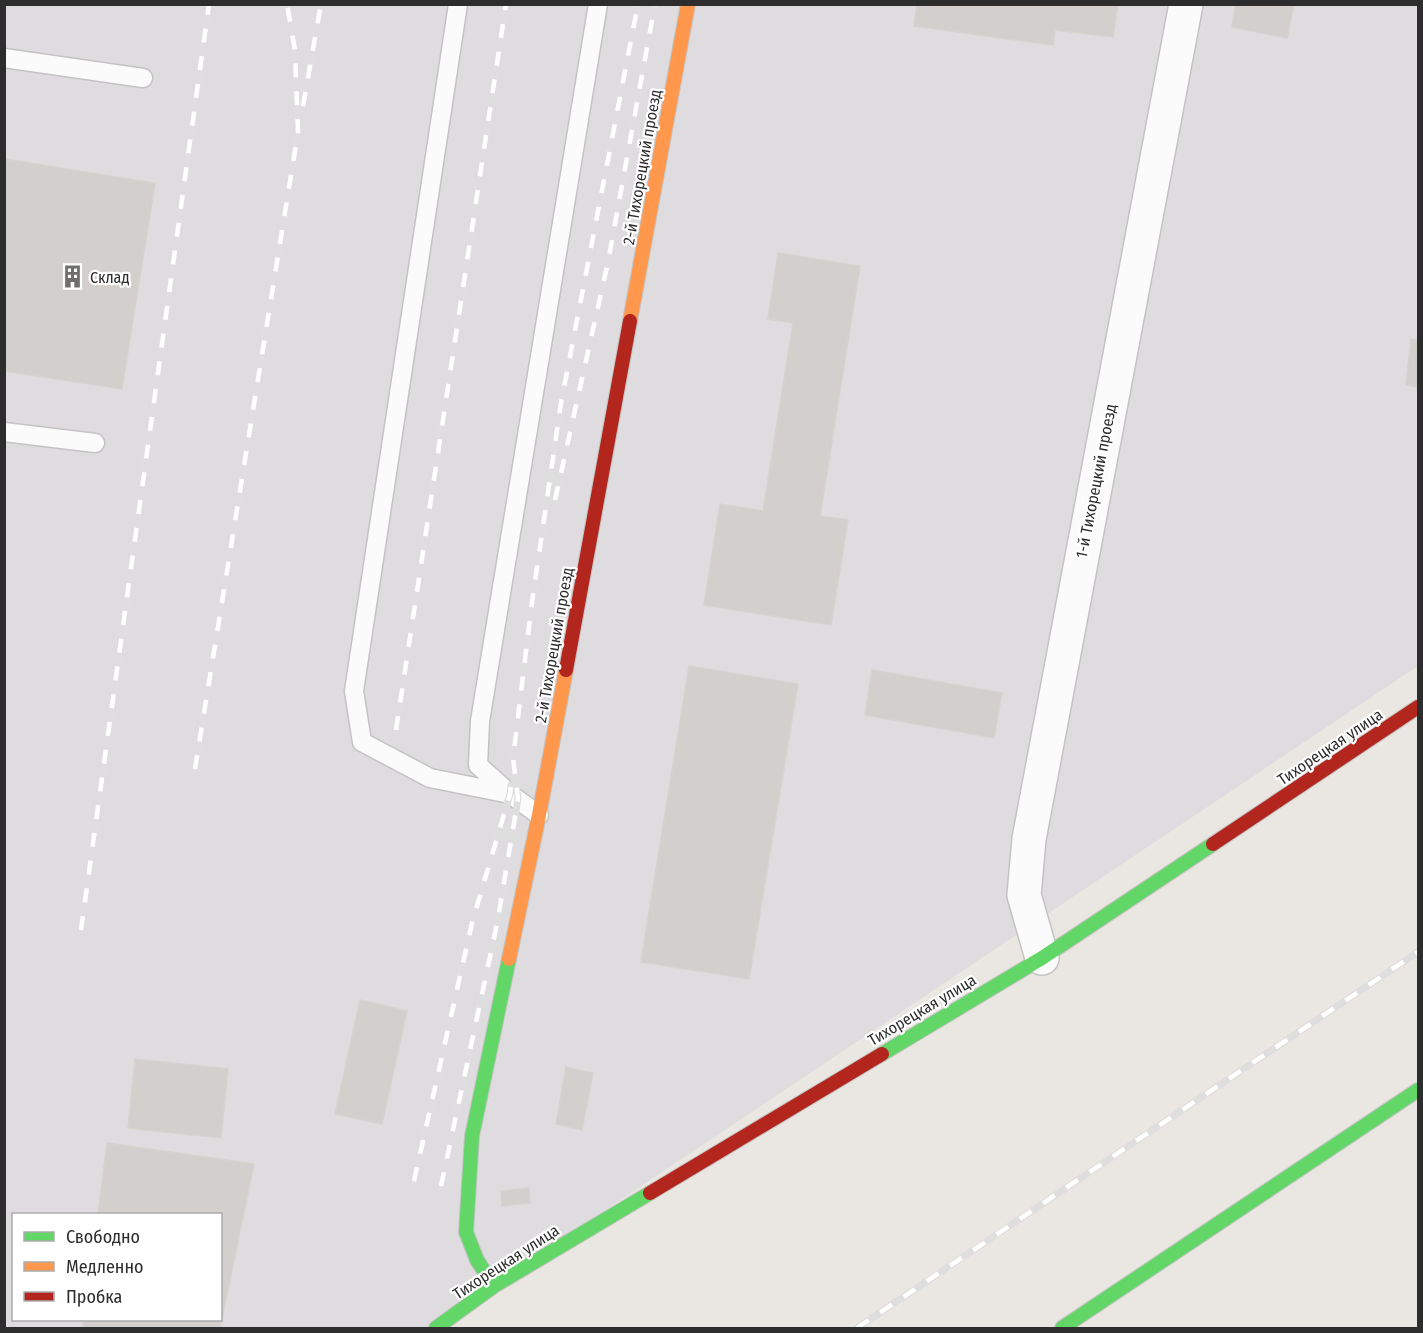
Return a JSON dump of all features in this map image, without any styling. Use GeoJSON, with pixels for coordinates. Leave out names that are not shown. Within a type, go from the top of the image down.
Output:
{"type":"FeatureCollection","features":[{"type":"Feature","properties":{"kind":"street","name":"2-й Тихорецкий проезд"},"geometry":{"type":"LineString","coordinates":[[494,1286],[477,1260],[466,1233],[472,1136],[539,815],[688,4]]}},
{"type":"Feature","properties":{"kind":"street","name":"1-й Тихорецкий проезд"},"geometry":{"type":"LineString","coordinates":[[1042,957],[1024,895],[1029,838],[1186,4]]}},
{"type":"Feature","properties":{"kind":"street","name":"Тихорецкая улица"},"geometry":{"type":"LineString","coordinates":[[436,1329],[494,1286],[1042,957],[1419,707]]}},
{"type":"Feature","properties":{"kind":"street"},"geometry":{"type":"LineString","coordinates":[[1062,1329],[1419,1090]]}},
{"type":"Feature","properties":{"kind":"lane"},"geometry":{"type":"LineString","coordinates":[[458,4],[354,691],[363,742],[430,777],[510,794]]}},
{"type":"Feature","properties":{"kind":"lane"},"geometry":{"type":"LineString","coordinates":[[539,815],[510,794],[478,765],[480,721],[598,4]]}},
{"type":"Feature","properties":{"kind":"lane"},"geometry":{"type":"LineString","coordinates":[[4,58],[143,78]]}},
{"type":"Feature","properties":{"kind":"lane"},"geometry":{"type":"LineString","coordinates":[[4,432],[95,443]]}},
{"type":"Feature","properties":{"kind":"shaded area"},"geometry":{"type":"Polygon","coordinates":[[[5,5],[1418,5],[1418,666],[429,1328],[5,1328],[5,5]]]}},
{"type":"Feature","properties":{"kind":"building"},"geometry":{"type":"Polygon","coordinates":[[[917,4],[1118,4],[1113,37],[1055,30],[1053,45],[914,26],[917,4]]]}},
{"type":"Feature","properties":{"kind":"building"},"geometry":{"type":"Polygon","coordinates":[[[1236,4],[1294,4],[1287,38],[1232,27],[1236,4]]]}},
{"type":"Feature","properties":{"kind":"building","name":"Склад"},"geometry":{"type":"Polygon","coordinates":[[[4,159],[155,183],[122,389],[4,371],[4,159]]]}},
{"type":"Feature","properties":{"kind":"building"},"geometry":{"type":"Polygon","coordinates":[[[778,253],[860,266],[820,516],[848,520],[831,625],[704,605],[720,504],[763,511],[793,323],[768,319],[778,253]]]}},
{"type":"Feature","properties":{"kind":"building"},"geometry":{"type":"Polygon","coordinates":[[[1411,339],[1418,340],[1418,387],[1406,385],[1411,339]]]}},
{"type":"Feature","properties":{"kind":"building"},"geometry":{"type":"Polygon","coordinates":[[[689,666],[798,684],[749,979],[641,962],[689,666]]]}},
{"type":"Feature","properties":{"kind":"building"},"geometry":{"type":"Polygon","coordinates":[[[872,670],[1002,693],[994,738],[865,715],[872,670]]]}},
{"type":"Feature","properties":{"kind":"building"},"geometry":{"type":"Polygon","coordinates":[[[360,1000],[407,1011],[382,1124],[335,1114],[360,1000]]]}},
{"type":"Feature","properties":{"kind":"building"},"geometry":{"type":"Polygon","coordinates":[[[135,1059],[228,1069],[221,1138],[128,1128],[135,1059]]]}},
{"type":"Feature","properties":{"kind":"building"},"geometry":{"type":"Polygon","coordinates":[[[566,1067],[593,1073],[582,1130],[556,1124],[566,1067]]]}},
{"type":"Feature","properties":{"kind":"building"},"geometry":{"type":"Polygon","coordinates":[[[107,1143],[254,1164],[222,1318],[222,1213],[98,1213],[107,1143]]]}},
{"type":"Feature","properties":{"kind":"building"},"geometry":{"type":"Polygon","coordinates":[[[529,1188],[530,1203],[502,1206],[501,1191],[529,1188]]]}},
{"type":"Feature","properties":{"kind":"building"},"geometry":{"type":"Polygon","coordinates":[[[84,1321],[221,1321],[220,1328],[83,1328],[84,1321]]]}},
{"type":"Feature","properties":{"kind":"railway"},"geometry":{"type":"LineString","coordinates":[[81,930],[209,4]]}},
{"type":"Feature","properties":{"kind":"railway"},"geometry":{"type":"LineString","coordinates":[[195,769],[298,132],[295,50],[287,4]]}},
{"type":"Feature","properties":{"kind":"railway"},"geometry":{"type":"LineString","coordinates":[[303,106],[321,4]]}},
{"type":"Feature","properties":{"kind":"railway"},"geometry":{"type":"LineString","coordinates":[[396,730],[506,4]]}},
{"type":"Feature","properties":{"kind":"railway"},"geometry":{"type":"LineString","coordinates":[[441,1186],[497,924],[518,799],[513,758],[532,602],[561,403],[638,4]]}},
{"type":"Feature","properties":{"kind":"railway"},"geometry":{"type":"LineString","coordinates":[[555,500],[608,262],[655,4]]}},
{"type":"Feature","properties":{"kind":"railway"},"geometry":{"type":"LineString","coordinates":[[414,1181],[472,923],[511,785]]}},
{"type":"Feature","properties":{"kind":"railway"},"geometry":{"type":"LineString","coordinates":[[857,1328],[1418,952]]}},
{"type":"Feature","properties":{"kind":"traffic: fast"},"geometry":{"type":"LineString","coordinates":[[882,1054],[1042,958],[1213,844]]}},
{"type":"Feature","properties":{"kind":"traffic: fast"},"geometry":{"type":"LineString","coordinates":[[494,1286],[477,1260],[466,1232],[472,1136],[509,959]]}},
{"type":"Feature","properties":{"kind":"traffic: fast"},"geometry":{"type":"LineString","coordinates":[[1062,1328],[1418,1090]]}},
{"type":"Feature","properties":{"kind":"traffic: fast"},"geometry":{"type":"LineString","coordinates":[[436,1328],[494,1286],[650,1193]]}},
{"type":"Feature","properties":{"kind":"traffic: slow"},"geometry":{"type":"LineString","coordinates":[[630,321],[688,4]]}},
{"type":"Feature","properties":{"kind":"traffic: slow"},"geometry":{"type":"LineString","coordinates":[[509,959],[566,670]]}},
{"type":"Feature","properties":{"kind":"traffic: jam"},"geometry":{"type":"LineString","coordinates":[[566,670],[630,321]]}},
{"type":"Feature","properties":{"kind":"traffic: jam"},"geometry":{"type":"LineString","coordinates":[[1213,844],[1418,707]]}},
{"type":"Feature","properties":{"kind":"traffic: jam"},"geometry":{"type":"LineString","coordinates":[[650,1193],[882,1054]]}},
{"type":"Feature","properties":{"kind":"place","name":"Склад"},"geometry":{"type":"Point","coordinates":[72,277]}}]}
